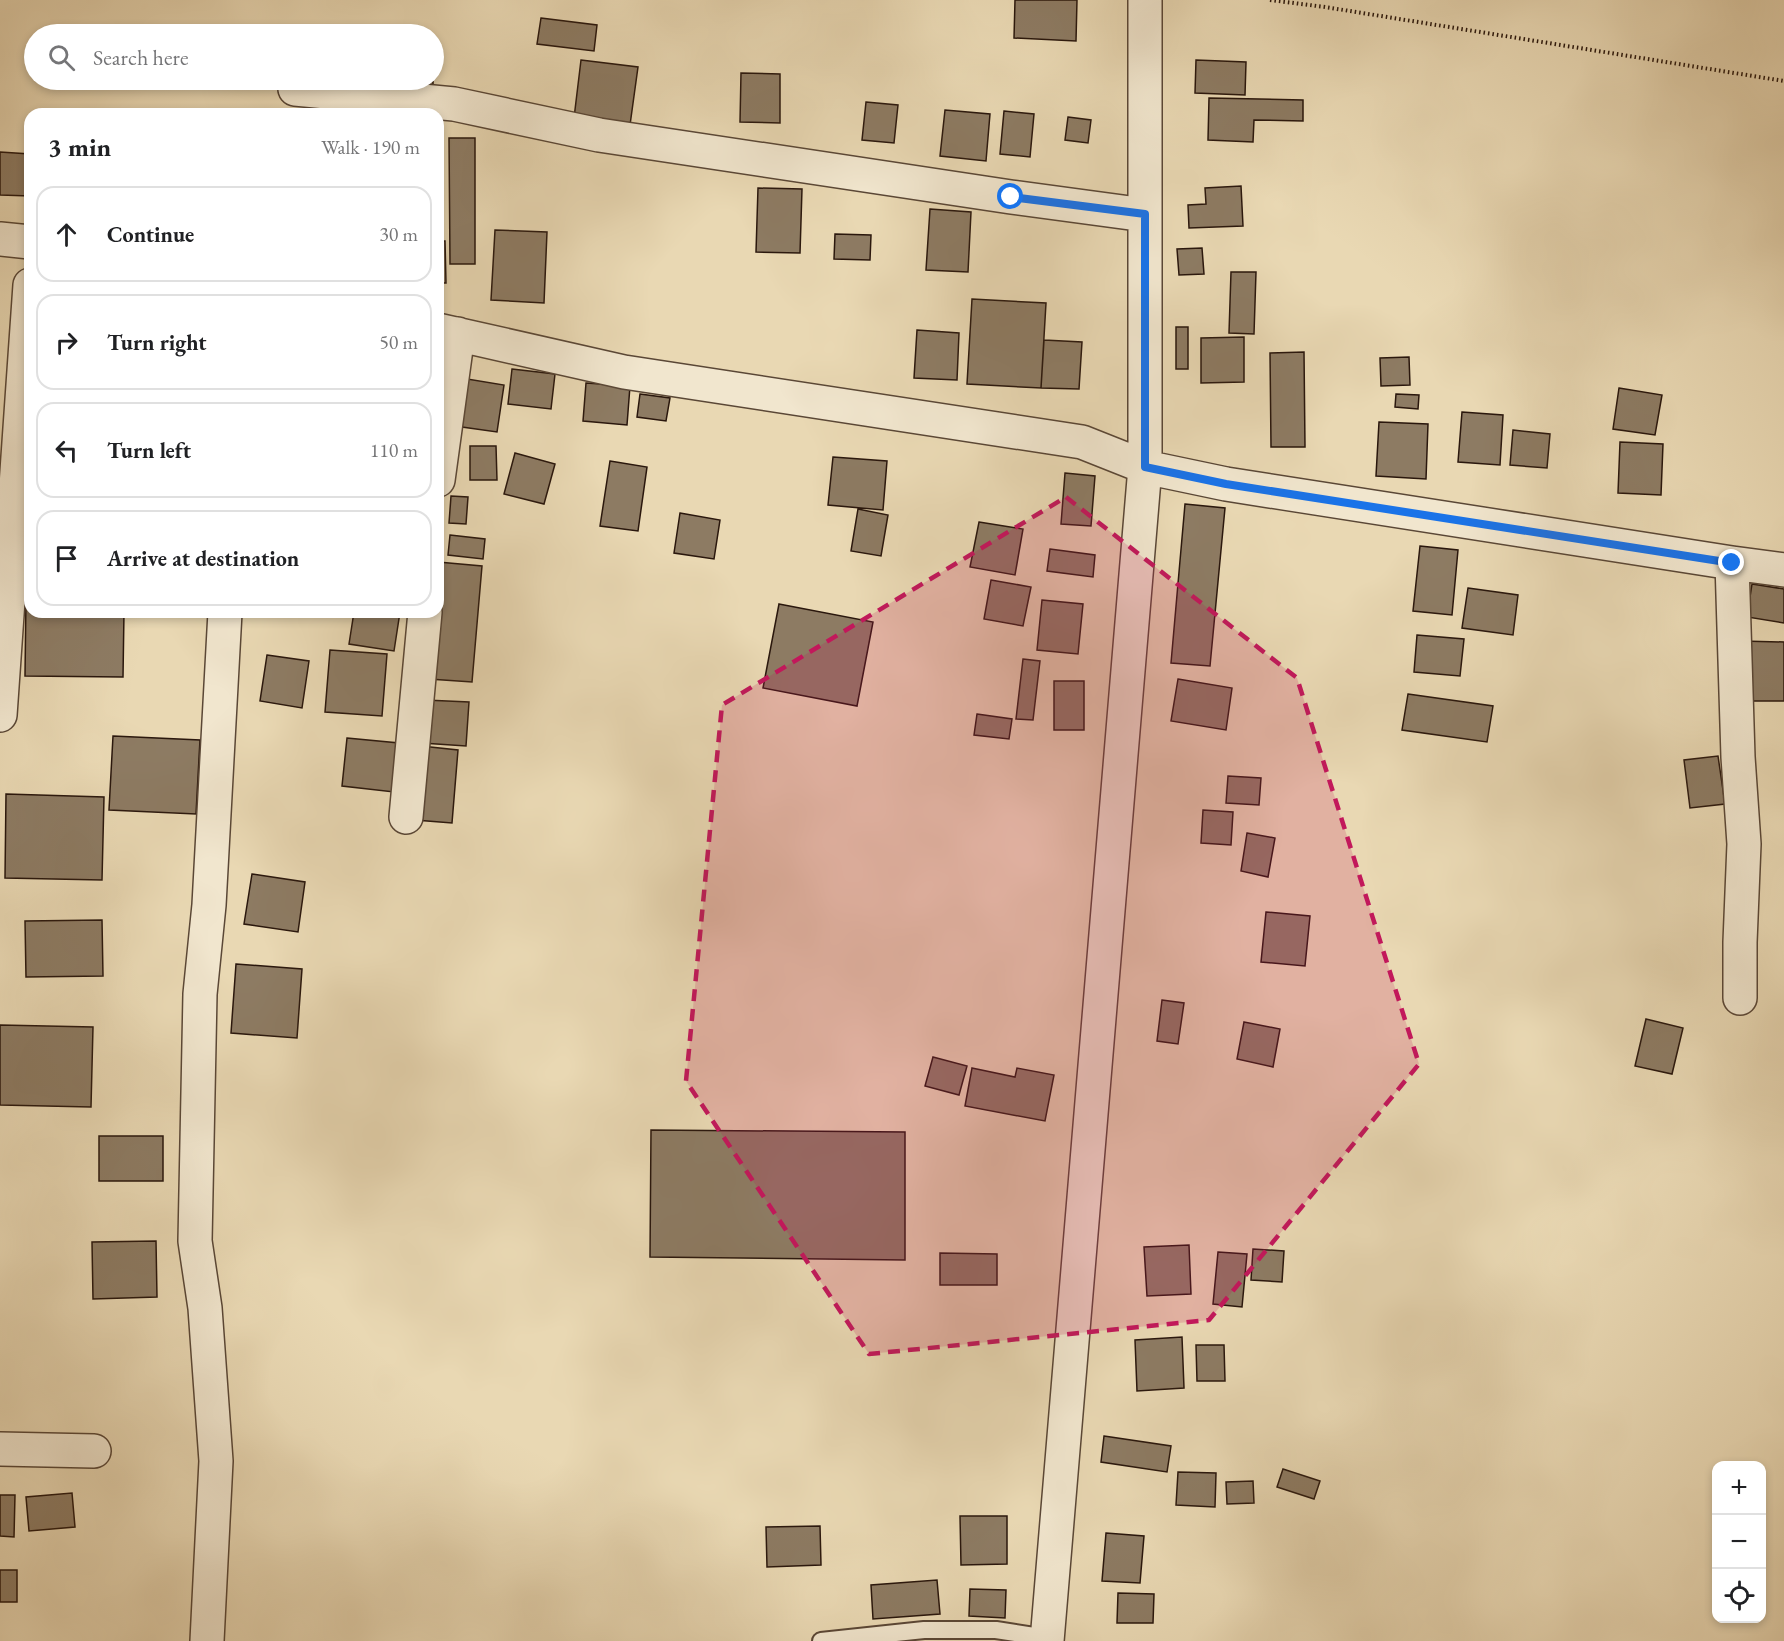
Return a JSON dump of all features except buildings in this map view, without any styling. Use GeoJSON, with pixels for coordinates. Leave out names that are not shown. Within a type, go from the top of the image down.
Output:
{"type":"FeatureCollection","features":[{"type":"Feature","properties":{"kind":"street"},"geometry":{"type":"LineString","coordinates":[[1047,1640],[1145,467],[1145,0]]}},
{"type":"Feature","properties":{"kind":"street"},"geometry":{"type":"LineString","coordinates":[[305,90],[454,104],[599,135],[999,195],[1145,214]]}},
{"type":"Feature","properties":{"kind":"street"},"geometry":{"type":"LineString","coordinates":[[0,239],[24,241]]}},
{"type":"Feature","properties":{"kind":"street"},"geometry":{"type":"LineString","coordinates":[[444,391],[448,332],[624,372],[1082,442],[1145,467],[1226,484],[1784,570]]}},
{"type":"Feature","properties":{"kind":"street"},"geometry":{"type":"LineString","coordinates":[[0,715],[24,371]]}},
{"type":"Feature","properties":{"kind":"street"},"geometry":{"type":"LineString","coordinates":[[1732,563],[1737,724],[1744,844],[1740,998]]}},
{"type":"Feature","properties":{"kind":"street"},"geometry":{"type":"LineString","coordinates":[[207,1641],[216,1461],[205,1308],[195,1241],[199,1005],[209,904],[225,618]]}},
{"type":"Feature","properties":{"kind":"street"},"geometry":{"type":"LineString","coordinates":[[406,817],[424,618]]}},
{"type":"Feature","properties":{"kind":"street"},"geometry":{"type":"LineString","coordinates":[[0,1449],[94,1451]]}},
{"type":"Feature","properties":{"kind":"lane"},"geometry":{"type":"LineString","coordinates":[[821,1641],[924,1630],[996,1630],[1047,1640]]}},
{"type":"Feature","properties":{"kind":"path"},"geometry":{"type":"LineString","coordinates":[[1270,0],[1784,81]]}},
{"type":"Feature","properties":{"kind":"highlighted area"},"geometry":{"type":"Polygon","coordinates":[[[1066,497],[1297,678],[1419,1064],[1209,1320],[869,1354],[686,1081],[722,705],[1066,497]]]}},
{"type":"Feature","properties":{"kind":"route"},"geometry":{"type":"LineString","coordinates":[[1011,197],[1145,214],[1145,467],[1226,484],[1732,563]]}}]}
